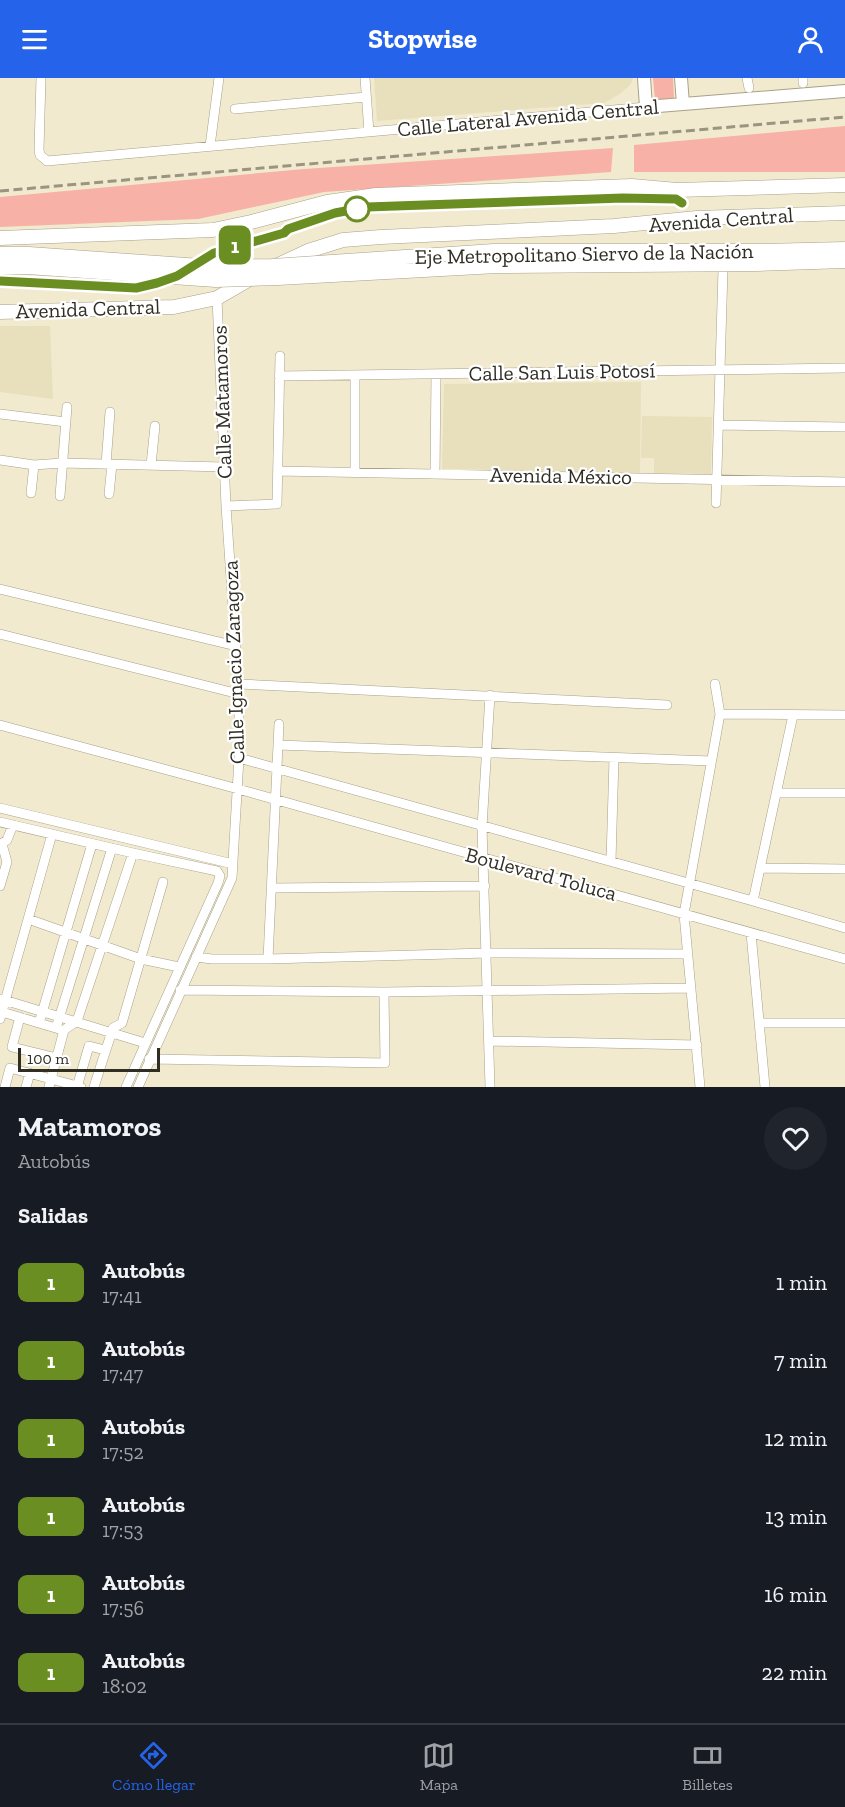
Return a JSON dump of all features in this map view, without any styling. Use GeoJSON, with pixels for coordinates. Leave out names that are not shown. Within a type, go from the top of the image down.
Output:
{"type":"FeatureCollection","features":[{"type":"Feature","properties":{"kind":"highway","name":"Avenida Central"},"geometry":{"type":"LineString","coordinates":[[0,238],[213,230],[327,202],[376,195],[632,186],[677,190],[845,185]]}},
{"type":"Feature","properties":{"kind":"highway","name":"Avenida Central"},"geometry":{"type":"LineString","coordinates":[[0,312],[174,306],[217,298],[260,273],[295,257],[343,240],[614,226],[697,218],[845,213]]}},
{"type":"Feature","properties":{"kind":"highway","name":"Eje Metropolitano Siervo de la Nación"},"geometry":{"type":"LineString","coordinates":[[0,254],[215,267],[272,266],[494,251],[845,249]]}},
{"type":"Feature","properties":{"kind":"highway","name":"Eje Metropolitano Siervo de la Nación"},"geometry":{"type":"LineString","coordinates":[[0,267],[216,280],[497,266],[845,261]]}},
{"type":"Feature","properties":{"kind":"main road"},"geometry":{"type":"LineString","coordinates":[[644,78],[646,107]]}},
{"type":"Feature","properties":{"kind":"main road"},"geometry":{"type":"LineString","coordinates":[[681,78],[683,104]]}},
{"type":"Feature","properties":{"kind":"main road","name":"Calle Lateral Avenida Central"},"geometry":{"type":"LineString","coordinates":[[646,107],[845,92]]}},
{"type":"Feature","properties":{"kind":"street","name":"Calle Lateral Avenida Central"},"geometry":{"type":"LineString","coordinates":[[41,78],[39,150],[40,155],[48,161],[646,107]]}},
{"type":"Feature","properties":{"kind":"street"},"geometry":{"type":"LineString","coordinates":[[210,146],[219,78]]}},
{"type":"Feature","properties":{"kind":"street"},"geometry":{"type":"LineString","coordinates":[[365,78],[369,132]]}},
{"type":"Feature","properties":{"kind":"street"},"geometry":{"type":"LineString","coordinates":[[235,109],[366,97]]}},
{"type":"Feature","properties":{"kind":"street"},"geometry":{"type":"LineString","coordinates":[[716,503],[723,269]]}},
{"type":"Feature","properties":{"kind":"street","name":"Calle Matamoros"},"geometry":{"type":"LineString","coordinates":[[217,298],[226,506]]}},
{"type":"Feature","properties":{"kind":"street"},"geometry":{"type":"LineString","coordinates":[[226,506],[277,504],[280,356]]}},
{"type":"Feature","properties":{"kind":"street","name":"Calle San Luis Potosí"},"geometry":{"type":"LineString","coordinates":[[279,376],[845,368]]}},
{"type":"Feature","properties":{"kind":"street"},"geometry":{"type":"LineString","coordinates":[[435,474],[436,374]]}},
{"type":"Feature","properties":{"kind":"street"},"geometry":{"type":"LineString","coordinates":[[355,472],[356,375]]}},
{"type":"Feature","properties":{"kind":"street"},"geometry":{"type":"LineString","coordinates":[[60,496],[67,407]]}},
{"type":"Feature","properties":{"kind":"street"},"geometry":{"type":"LineString","coordinates":[[110,412],[110,494]]}},
{"type":"Feature","properties":{"kind":"street"},"geometry":{"type":"LineString","coordinates":[[0,414],[66,422]]}},
{"type":"Feature","properties":{"kind":"street"},"geometry":{"type":"LineString","coordinates":[[718,425],[845,428]]}},
{"type":"Feature","properties":{"kind":"street"},"geometry":{"type":"LineString","coordinates":[[152,465],[155,426]]}},
{"type":"Feature","properties":{"kind":"street"},"geometry":{"type":"LineString","coordinates":[[0,460],[34,465],[62,463],[224,467]]}},
{"type":"Feature","properties":{"kind":"street"},"geometry":{"type":"LineString","coordinates":[[31,494],[34,465]]}},
{"type":"Feature","properties":{"kind":"street","name":"Avenida México"},"geometry":{"type":"LineString","coordinates":[[278,471],[845,482]]}},
{"type":"Feature","properties":{"kind":"street","name":"Calle Ignacio Zaragoza"},"geometry":{"type":"LineString","coordinates":[[138,1087],[232,878],[239,758],[239,689],[226,506]]}},
{"type":"Feature","properties":{"kind":"street"},"geometry":{"type":"LineString","coordinates":[[0,589],[236,646]]}},
{"type":"Feature","properties":{"kind":"street"},"geometry":{"type":"LineString","coordinates":[[0,634],[239,689],[490,695],[667,705]]}},
{"type":"Feature","properties":{"kind":"street"},"geometry":{"type":"LineString","coordinates":[[700,1087],[684,914],[720,714],[715,684]]}},
{"type":"Feature","properties":{"kind":"street"},"geometry":{"type":"LineString","coordinates":[[490,695],[482,827],[490,1087]]}},
{"type":"Feature","properties":{"kind":"street"},"geometry":{"type":"LineString","coordinates":[[720,714],[845,715]]}},
{"type":"Feature","properties":{"kind":"street"},"geometry":{"type":"LineString","coordinates":[[753,901],[793,715]]}},
{"type":"Feature","properties":{"kind":"street"},"geometry":{"type":"LineString","coordinates":[[268,958],[279,724]]}},
{"type":"Feature","properties":{"kind":"street","name":"Boulevard Toluca"},"geometry":{"type":"LineString","coordinates":[[0,725],[845,959]]}},
{"type":"Feature","properties":{"kind":"street"},"geometry":{"type":"LineString","coordinates":[[278,745],[711,761]]}},
{"type":"Feature","properties":{"kind":"street","name":"Boulevard Toluca"},"geometry":{"type":"LineString","coordinates":[[239,758],[845,928]]}},
{"type":"Feature","properties":{"kind":"street"},"geometry":{"type":"LineString","coordinates":[[611,861],[614,758]]}},
{"type":"Feature","properties":{"kind":"street"},"geometry":{"type":"LineString","coordinates":[[776,793],[845,793]]}},
{"type":"Feature","properties":{"kind":"street"},"geometry":{"type":"LineString","coordinates":[[0,808],[233,864]]}},
{"type":"Feature","properties":{"kind":"street"},"geometry":{"type":"LineString","coordinates":[[0,822],[217,871],[220,876],[126,1087]]}},
{"type":"Feature","properties":{"kind":"street"},"geometry":{"type":"LineString","coordinates":[[0,886],[7,862],[1,845],[7,840],[14,825]]}},
{"type":"Feature","properties":{"kind":"street"},"geometry":{"type":"LineString","coordinates":[[2,1006],[52,834]]}},
{"type":"Feature","properties":{"kind":"street"},"geometry":{"type":"LineString","coordinates":[[39,1023],[92,844]]}},
{"type":"Feature","properties":{"kind":"street"},"geometry":{"type":"LineString","coordinates":[[50,1082],[57,1058],[59,1016],[112,848]]}},
{"type":"Feature","properties":{"kind":"street"},"geometry":{"type":"LineString","coordinates":[[2,1006],[20,1017],[60,1029],[77,1021],[133,853]]}},
{"type":"Feature","properties":{"kind":"street"},"geometry":{"type":"LineString","coordinates":[[761,868],[845,869]]}},
{"type":"Feature","properties":{"kind":"street"},"geometry":{"type":"LineString","coordinates":[[94,1087],[113,1028],[122,1023],[163,882]]}},
{"type":"Feature","properties":{"kind":"street"},"geometry":{"type":"LineString","coordinates":[[271,888],[485,886]]}},
{"type":"Feature","properties":{"kind":"street"},"geometry":{"type":"LineString","coordinates":[[28,919],[141,958],[179,967]]}},
{"type":"Feature","properties":{"kind":"street"},"geometry":{"type":"LineString","coordinates":[[751,933],[765,1087]]}},
{"type":"Feature","properties":{"kind":"street"},"geometry":{"type":"LineString","coordinates":[[196,957],[212,959],[487,953],[688,954]]}},
{"type":"Feature","properties":{"kind":"street"},"geometry":{"type":"LineString","coordinates":[[180,990],[384,992],[691,988]]}},
{"type":"Feature","properties":{"kind":"street"},"geometry":{"type":"LineString","coordinates":[[149,1059],[385,1063],[384,992]]}},
{"type":"Feature","properties":{"kind":"street"},"geometry":{"type":"LineString","coordinates":[[2,1006],[43,1010],[145,1042]]}},
{"type":"Feature","properties":{"kind":"street"},"geometry":{"type":"LineString","coordinates":[[20,1017],[12,1047],[57,1058]]}},
{"type":"Feature","properties":{"kind":"street"},"geometry":{"type":"LineString","coordinates":[[759,1023],[845,1023]]}},
{"type":"Feature","properties":{"kind":"street"},"geometry":{"type":"LineString","coordinates":[[489,1041],[696,1045]]}},
{"type":"Feature","properties":{"kind":"street"},"geometry":{"type":"LineString","coordinates":[[5,1087],[10,1068],[30,1073],[50,1082],[78,1087],[89,1046],[105,1050]]}},
{"type":"Feature","properties":{"kind":"street"},"geometry":{"type":"LineString","coordinates":[[26,1087],[30,1073]]}},
{"type":"Feature","properties":{"kind":"shaded area"},"geometry":{"type":"Polygon","coordinates":[[[374,78],[633,78],[631,84],[620,94],[604,103],[377,121],[374,78]]]}},
{"type":"Feature","properties":{"kind":"shaded area"},"geometry":{"type":"Polygon","coordinates":[[[653,78],[673,78],[674,98],[655,100],[653,78]]]}},
{"type":"Feature","properties":{"kind":"shaded area"},"geometry":{"type":"Polygon","coordinates":[[[845,126],[845,172],[634,172],[634,145],[845,126]]]}},
{"type":"Feature","properties":{"kind":"shaded area"},"geometry":{"type":"Polygon","coordinates":[[[613,148],[611,172],[324,192],[198,219],[0,227],[0,197],[304,169],[613,148]]]}},
{"type":"Feature","properties":{"kind":"shaded area"},"geometry":{"type":"Polygon","coordinates":[[[0,326],[50,326],[53,399],[0,392],[0,326]]]}},
{"type":"Feature","properties":{"kind":"shaded area"},"geometry":{"type":"Polygon","coordinates":[[[641,382],[640,473],[442,469],[444,384],[641,382]]]}},
{"type":"Feature","properties":{"kind":"shaded area"},"geometry":{"type":"Polygon","coordinates":[[[642,416],[712,417],[711,474],[654,473],[654,458],[641,458],[642,416]]]}},
{"type":"Feature","properties":{"kind":"railway"},"geometry":{"type":"LineString","coordinates":[[0,191],[845,117]]}},
{"type":"Feature","properties":{"kind":"bus line","name":"1"},"geometry":{"type":"LineString","coordinates":[[0,281],[136,288],[177,276],[214,253],[233,246],[284,233],[288,229],[335,213],[367,207],[623,198],[676,199],[682,203]]}}]}
